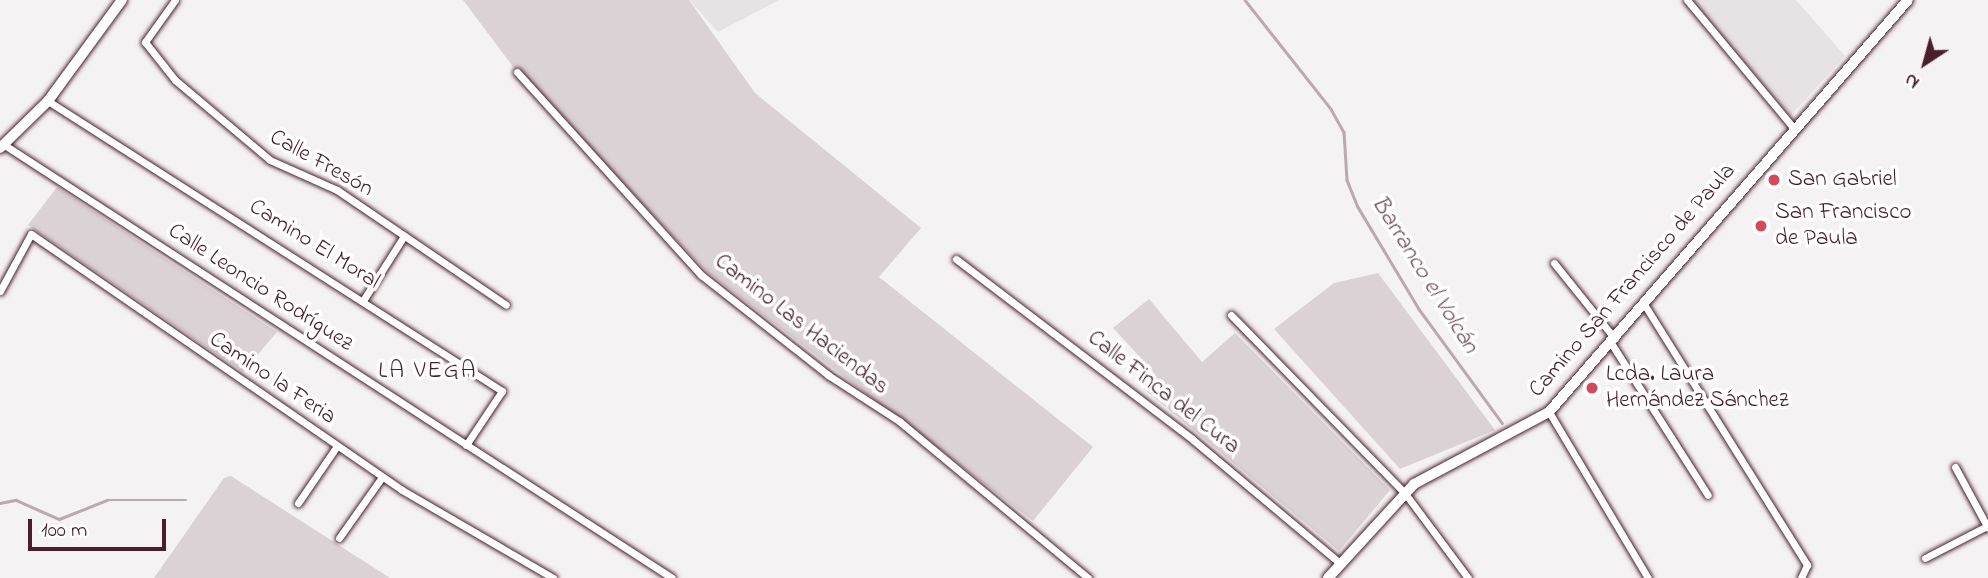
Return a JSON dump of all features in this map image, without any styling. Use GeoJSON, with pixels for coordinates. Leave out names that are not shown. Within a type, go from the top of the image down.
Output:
{"type":"FeatureCollection","features":[{"type":"Feature","properties":{"kind":"main road"},"geometry":{"type":"LineString","coordinates":[[2,146],[48,101],[122,0]]}},
{"type":"Feature","properties":{"kind":"main road","name":"Camino San Francisco de Paula"},"geometry":{"type":"LineString","coordinates":[[1328,578],[1404,492],[1549,411],[1613,341],[1793,127],[1907,0]]}},
{"type":"Feature","properties":{"kind":"street","name":"Calle Fresón"},"geometry":{"type":"LineString","coordinates":[[176,0],[145,41],[175,80],[270,160],[337,190],[506,304]]}},
{"type":"Feature","properties":{"kind":"street"},"geometry":{"type":"LineString","coordinates":[[1687,0],[1793,127]]}},
{"type":"Feature","properties":{"kind":"street","name":"Camino Las Haciendas"},"geometry":{"type":"LineString","coordinates":[[517,72],[701,275],[850,391],[899,421],[1088,578]]}},
{"type":"Feature","properties":{"kind":"street","name":"Camino El Moral"},"geometry":{"type":"LineString","coordinates":[[48,101],[364,299],[502,391],[466,445]]}},
{"type":"Feature","properties":{"kind":"street","name":"Calle Leoncio Rodríguez"},"geometry":{"type":"LineString","coordinates":[[2,146],[672,578]]}},
{"type":"Feature","properties":{"kind":"street","name":"Camino la Feria"},"geometry":{"type":"LineString","coordinates":[[0,292],[30,234],[382,477],[553,578]]}},
{"type":"Feature","properties":{"kind":"street"},"geometry":{"type":"LineString","coordinates":[[364,299],[404,236]]}},
{"type":"Feature","properties":{"kind":"street","name":"Calle Finca del Cura"},"geometry":{"type":"LineString","coordinates":[[956,260],[1183,431],[1340,564]]}},
{"type":"Feature","properties":{"kind":"street"},"geometry":{"type":"LineString","coordinates":[[1554,263],[1613,341],[1708,495]]}},
{"type":"Feature","properties":{"kind":"street"},"geometry":{"type":"LineString","coordinates":[[1644,304],[1807,565],[1801,578]]}},
{"type":"Feature","properties":{"kind":"street"},"geometry":{"type":"LineString","coordinates":[[1231,315],[1404,492],[1468,578]]}},
{"type":"Feature","properties":{"kind":"street"},"geometry":{"type":"LineString","coordinates":[[1549,411],[1648,578]]}},
{"type":"Feature","properties":{"kind":"street"},"geometry":{"type":"LineString","coordinates":[[298,503],[337,446]]}},
{"type":"Feature","properties":{"kind":"street"},"geometry":{"type":"LineString","coordinates":[[1924,558],[1988,527],[1955,467]]}},
{"type":"Feature","properties":{"kind":"street"},"geometry":{"type":"LineString","coordinates":[[338,538],[382,477]]}},
{"type":"Feature","properties":{"kind":"shaded area"},"geometry":{"type":"Polygon","coordinates":[[[463,0],[689,0],[755,93],[921,228],[879,277],[1093,447],[1033,521],[707,272],[517,72],[463,0]]]}},
{"type":"Feature","properties":{"kind":"shaded area"},"geometry":{"type":"Polygon","coordinates":[[[689,0],[779,0],[718,32],[689,0]]]}},
{"type":"Feature","properties":{"kind":"shaded area"},"geometry":{"type":"Polygon","coordinates":[[[1690,0],[1796,0],[1845,56],[1790,116],[1690,0]]]}},
{"type":"Feature","properties":{"kind":"shaded area"},"geometry":{"type":"Polygon","coordinates":[[[57,187],[277,332],[243,372],[28,225],[57,187]]]}},
{"type":"Feature","properties":{"kind":"shaded area"},"geometry":{"type":"Polygon","coordinates":[[[1378,273],[1495,430],[1400,469],[1274,329],[1334,283],[1378,273]]]}},
{"type":"Feature","properties":{"kind":"shaded area"},"geometry":{"type":"Polygon","coordinates":[[[1149,299],[1202,362],[1235,333],[1390,490],[1339,551],[1144,389],[1153,371],[1113,328],[1149,299]]]}},
{"type":"Feature","properties":{"kind":"shaded area"},"geometry":{"type":"Polygon","coordinates":[[[231,476],[390,578],[154,578],[224,478],[231,476]]]}},
{"type":"Feature","properties":{"kind":"waterway","name":"Barranco el Volcán"},"geometry":{"type":"LineString","coordinates":[[1245,0],[1331,109],[1344,132],[1347,180],[1358,207],[1419,309],[1502,423]]}},
{"type":"Feature","properties":{"kind":"waterway"},"geometry":{"type":"LineString","coordinates":[[0,503],[16,500],[59,519],[107,500],[186,500]]}},
{"type":"Feature","properties":{"kind":"place","name":"San Gabriel"},"geometry":{"type":"Point","coordinates":[1774,180]}},
{"type":"Feature","properties":{"kind":"place","name":"San Francisco de Paula"},"geometry":{"type":"Point","coordinates":[1761,226]}},
{"type":"Feature","properties":{"kind":"place","name":"Lcda. Laura Hernández Sánchez"},"geometry":{"type":"Point","coordinates":[1592,388]}},
{"type":"Feature","properties":{"kind":"district","name":"LA VEGA"},"geometry":{"type":"Point","coordinates":[428,372]}}]}
